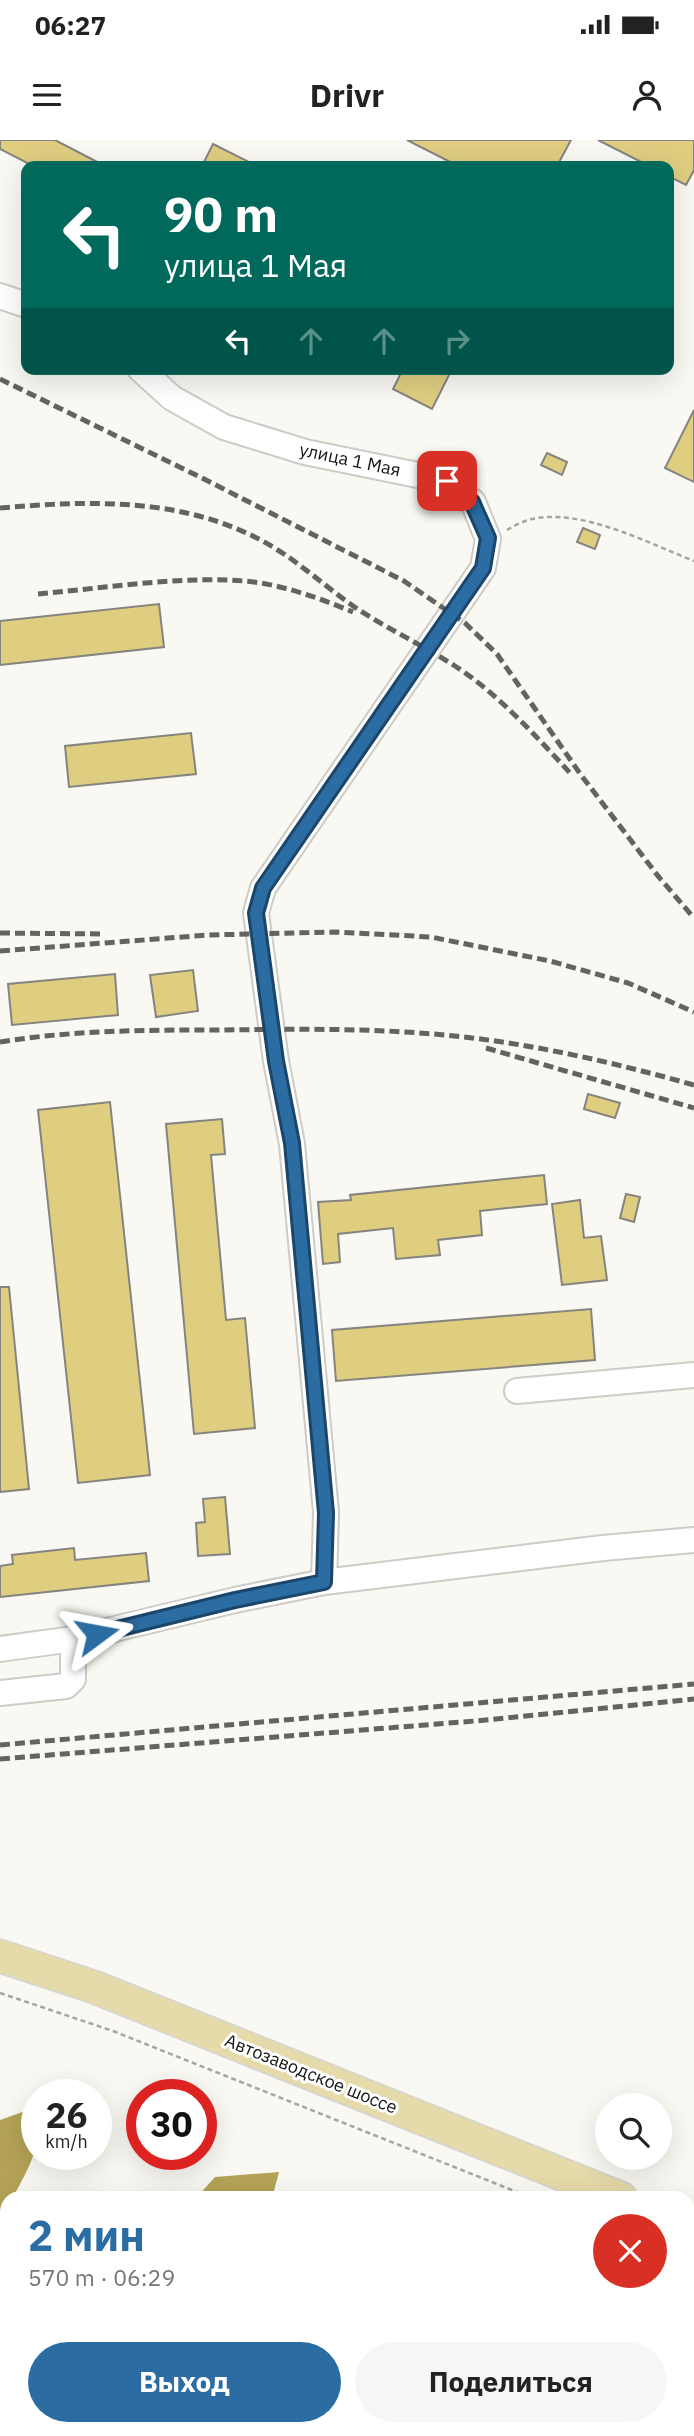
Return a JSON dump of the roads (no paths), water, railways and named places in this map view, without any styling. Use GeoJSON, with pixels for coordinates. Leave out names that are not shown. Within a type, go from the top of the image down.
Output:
{"type":"FeatureCollection","features":[{"type":"Feature","properties":{"kind":"main road","name":"Автозаводское шоссе"},"geometry":{"type":"LineString","coordinates":[[0,1956],[94,1987],[564,2186],[588,2191]]}},
{"type":"Feature","properties":{"kind":"street"},"geometry":{"type":"LineString","coordinates":[[0,296],[21,302]]}},
{"type":"Feature","properties":{"kind":"street","name":"улица 1 Мая"},"geometry":{"type":"LineString","coordinates":[[147,375],[172,398],[224,426],[305,452],[447,481],[472,502],[488,538],[483,568],[263,888],[256,913],[276,1061],[292,1143],[326,1513],[324,1582]]}},
{"type":"Feature","properties":{"kind":"street"},"geometry":{"type":"LineString","coordinates":[[517,1391],[694,1375]]}},
{"type":"Feature","properties":{"kind":"street"},"geometry":{"type":"LineString","coordinates":[[0,1649],[73,1639],[235,1600],[324,1582],[694,1539]]}},
{"type":"Feature","properties":{"kind":"street"},"geometry":{"type":"LineString","coordinates":[[0,1693],[66,1686],[73,1679],[73,1639]]}},
{"type":"Feature","properties":{"kind":"railway"},"geometry":{"type":"LineString","coordinates":[[0,379],[404,581],[465,623],[497,654],[581,775],[658,876],[694,918]]}},
{"type":"Feature","properties":{"kind":"railway"},"geometry":{"type":"LineString","coordinates":[[0,508],[70,504],[140,506],[208,519],[241,531],[273,547],[359,610],[471,677],[516,716],[571,774]]}},
{"type":"Feature","properties":{"kind":"railway"},"geometry":{"type":"LineString","coordinates":[[38,594],[167,581],[244,581],[286,588],[353,612]]}},
{"type":"Feature","properties":{"kind":"railway"},"geometry":{"type":"LineString","coordinates":[[0,951],[208,935],[336,932],[431,937],[550,961],[628,983],[694,1012]]}},
{"type":"Feature","properties":{"kind":"railway"},"geometry":{"type":"LineString","coordinates":[[0,933],[103,934]]}},
{"type":"Feature","properties":{"kind":"railway"},"geometry":{"type":"LineString","coordinates":[[0,1042],[55,1035],[138,1031],[389,1031],[540,1048],[694,1085]]}},
{"type":"Feature","properties":{"kind":"railway"},"geometry":{"type":"LineString","coordinates":[[486,1048],[694,1108]]}},
{"type":"Feature","properties":{"kind":"railway"},"geometry":{"type":"LineString","coordinates":[[0,1745],[694,1684]]}},
{"type":"Feature","properties":{"kind":"railway"},"geometry":{"type":"LineString","coordinates":[[0,1759],[475,1721],[694,1699]]}}]}
